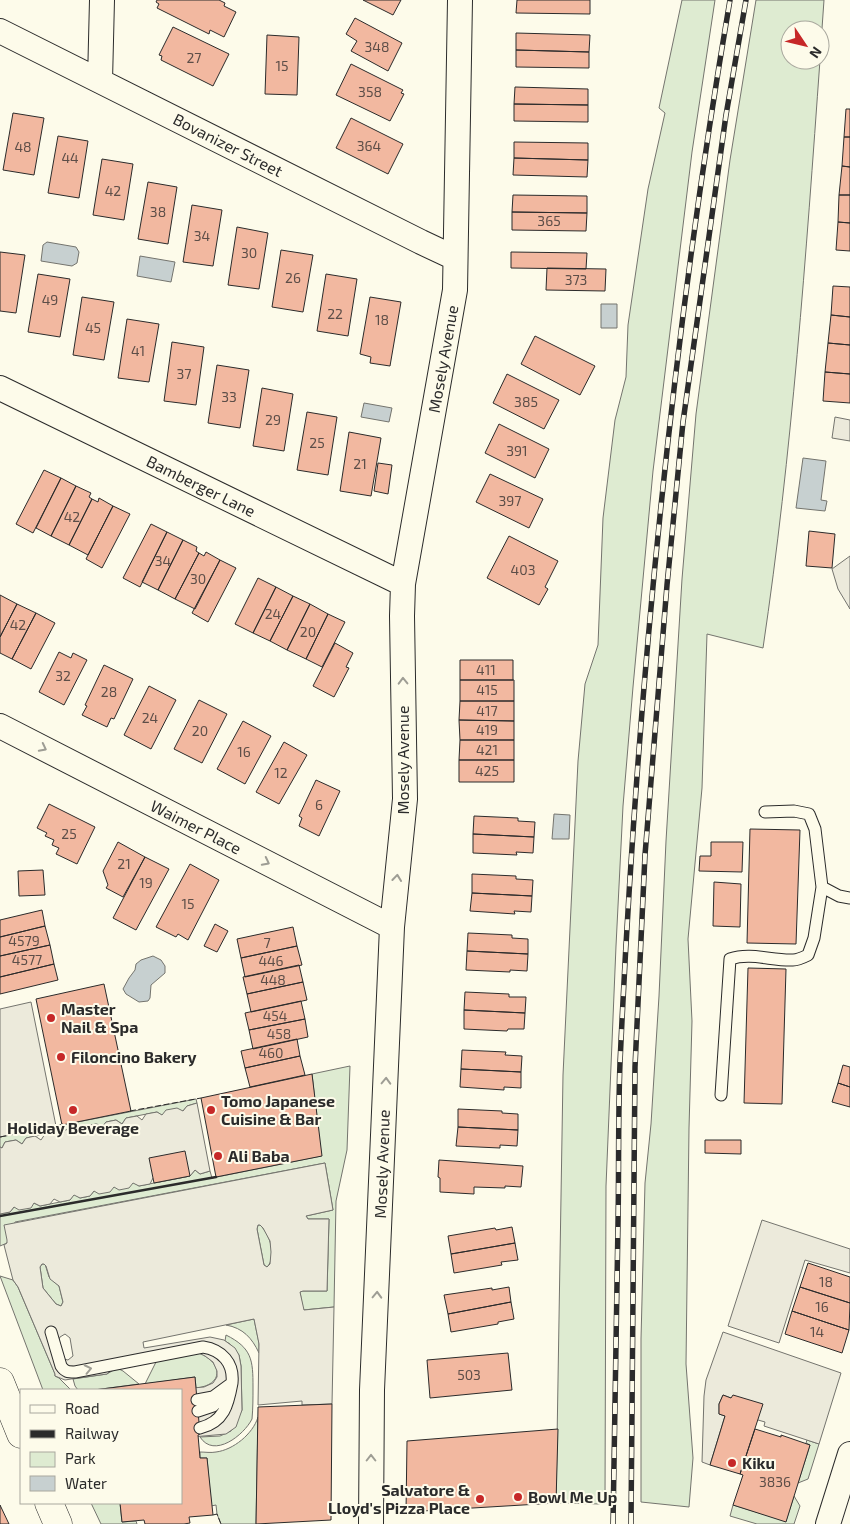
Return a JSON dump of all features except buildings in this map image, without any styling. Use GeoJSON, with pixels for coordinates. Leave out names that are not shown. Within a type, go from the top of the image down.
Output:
{"type":"FeatureCollection","features":[{"type":"Feature","properties":{"kind":"main road"},"geometry":{"type":"LineString","coordinates":[[0,1382],[19,1421]]}},
{"type":"Feature","properties":{"kind":"main road"},"geometry":{"type":"LineString","coordinates":[[49,1504],[58,1524]]}},
{"type":"Feature","properties":{"kind":"street"},"geometry":{"type":"LineString","coordinates":[[100,81],[102,0]]}},
{"type":"Feature","properties":{"kind":"street","name":"Mosely Avenue"},"geometry":{"type":"LineString","coordinates":[[371,1524],[372,1390],[392,927],[405,799],[403,584],[455,290],[460,0]]}},
{"type":"Feature","properties":{"kind":"street","name":"Bovanizer Street"},"geometry":{"type":"LineString","coordinates":[[0,31],[455,258]]}},
{"type":"Feature","properties":{"kind":"street","name":"Bamberger Lane"},"geometry":{"type":"LineString","coordinates":[[0,388],[403,584]]}},
{"type":"Feature","properties":{"kind":"street","name":"Waimer Place"},"geometry":{"type":"LineString","coordinates":[[0,726],[392,927]]}},
{"type":"Feature","properties":{"kind":"street"},"geometry":{"type":"LineString","coordinates":[[828,1524],[850,1454]]}},
{"type":"Feature","properties":{"kind":"lane"},"geometry":{"type":"LineString","coordinates":[[721,1095],[730,959],[738,956],[750,956],[795,960],[808,955],[814,938],[822,887],[815,829],[809,814],[794,811],[765,812]]}},
{"type":"Feature","properties":{"kind":"lane"},"geometry":{"type":"LineString","coordinates":[[822,887],[839,896],[850,898]]}},
{"type":"Feature","properties":{"kind":"lane"},"geometry":{"type":"LineString","coordinates":[[51,1332],[61,1366],[67,1372],[203,1347],[217,1351],[228,1361],[231,1368],[232,1383],[222,1406],[210,1417],[199,1415],[214,1397],[232,1383]]}},
{"type":"Feature","properties":{"kind":"green space"},"geometry":{"type":"Polygon","coordinates":[[[682,0],[715,0],[692,152],[653,471],[623,806],[606,1186],[605,1502],[601,1504],[556,1503],[563,1075],[578,761],[585,684],[598,645],[603,518],[615,420],[626,377],[628,325],[648,189],[665,113],[659,108],[682,0]]]}},
{"type":"Feature","properties":{"kind":"green space"},"geometry":{"type":"Polygon","coordinates":[[[756,0],[824,0],[823,20],[780,20],[780,70],[819,70],[790,428],[763,648],[707,634],[702,788],[688,939],[692,1021],[686,1364],[693,1458],[689,1507],[641,1502],[641,1339],[645,1183],[651,1124],[659,996],[666,841],[682,579],[696,414],[730,160],[756,0]]]}},
{"type":"Feature","properties":{"kind":"green space"},"geometry":{"type":"Polygon","coordinates":[[[350,1066],[347,1150],[336,1201],[334,1307],[303,1310],[300,1292],[327,1291],[329,1219],[308,1219],[306,1216],[333,1210],[325,1163],[15,1222],[7,1243],[0,1246],[0,1214],[10,1212],[14,1207],[34,1203],[40,1206],[70,1200],[74,1194],[80,1198],[90,1196],[94,1191],[133,1182],[139,1186],[190,1176],[195,1170],[200,1174],[210,1171],[212,1178],[321,1156],[312,1074],[350,1066]]]}},
{"type":"Feature","properties":{"kind":"green space"},"geometry":{"type":"Polygon","coordinates":[[[196,1099],[197,1103],[187,1106],[183,1111],[163,1116],[157,1112],[126,1118],[122,1124],[116,1120],[106,1122],[102,1128],[96,1124],[86,1126],[82,1132],[76,1128],[66,1130],[62,1136],[56,1132],[26,1138],[22,1144],[16,1140],[5,1142],[2,1148],[0,1147],[0,1137],[196,1099]]]}},
{"type":"Feature","properties":{"kind":"green space"},"geometry":{"type":"Polygon","coordinates":[[[258,1225],[264,1229],[271,1246],[272,1257],[267,1267],[264,1265],[257,1229],[258,1225]]]}},
{"type":"Feature","properties":{"kind":"green space"},"geometry":{"type":"Polygon","coordinates":[[[42,1264],[45,1264],[49,1277],[59,1286],[63,1302],[61,1306],[56,1304],[43,1288],[40,1267],[42,1264]]]}},
{"type":"Feature","properties":{"kind":"green space"},"geometry":{"type":"Polygon","coordinates":[[[0,1276],[13,1280],[18,1287],[55,1376],[70,1389],[43,1389],[0,1276]]]}},
{"type":"Feature","properties":{"kind":"green space"},"geometry":{"type":"Polygon","coordinates":[[[254,1319],[259,1353],[242,1331],[226,1325],[254,1319]]]}},
{"type":"Feature","properties":{"kind":"green space"},"geometry":{"type":"Polygon","coordinates":[[[226,1335],[246,1350],[251,1362],[253,1378],[252,1419],[236,1438],[213,1446],[206,1443],[200,1437],[220,1436],[231,1431],[242,1410],[239,1355],[225,1341],[226,1335]]]}},
{"type":"Feature","properties":{"kind":"green space"},"geometry":{"type":"Polygon","coordinates":[[[199,1353],[213,1362],[216,1368],[216,1378],[212,1383],[196,1388],[195,1377],[145,1384],[157,1360],[199,1353]]]}},
{"type":"Feature","properties":{"kind":"green space"},"geometry":{"type":"Polygon","coordinates":[[[117,1368],[139,1384],[102,1389],[77,1389],[73,1379],[107,1374],[117,1368]]]}},
{"type":"Feature","properties":{"kind":"green space"},"geometry":{"type":"Polygon","coordinates":[[[258,1417],[256,1524],[221,1524],[216,1505],[211,1506],[207,1458],[200,1458],[200,1452],[222,1451],[235,1445],[252,1429],[258,1417]]]}},
{"type":"Feature","properties":{"kind":"green space"},"geometry":{"type":"Polygon","coordinates":[[[807,1440],[819,1444],[808,1479],[798,1483],[810,1445],[806,1443],[807,1440]]]}},
{"type":"Feature","properties":{"kind":"green space"},"geometry":{"type":"Polygon","coordinates":[[[794,1496],[800,1506],[794,1524],[757,1524],[730,1516],[733,1505],[786,1521],[794,1496]]]}},
{"type":"Feature","properties":{"kind":"green space"},"geometry":{"type":"Polygon","coordinates":[[[91,1504],[120,1504],[122,1522],[136,1521],[137,1524],[101,1524],[91,1504]]]}},
{"type":"Feature","properties":{"kind":"shaded area"},"geometry":{"type":"Polygon","coordinates":[[[835,417],[850,420],[850,441],[832,438],[835,417]]]}},
{"type":"Feature","properties":{"kind":"shaded area"},"geometry":{"type":"Polygon","coordinates":[[[850,556],[850,609],[838,589],[832,569],[850,556]]]}},
{"type":"Feature","properties":{"kind":"shaded area"},"geometry":{"type":"Polygon","coordinates":[[[31,1002],[56,1126],[0,1137],[0,1009],[31,1002]]]}},
{"type":"Feature","properties":{"kind":"shaded area"},"geometry":{"type":"Polygon","coordinates":[[[197,1103],[210,1171],[200,1174],[195,1170],[190,1176],[159,1182],[153,1178],[150,1184],[139,1186],[133,1183],[129,1188],[119,1190],[114,1187],[110,1192],[99,1194],[94,1191],[90,1196],[80,1198],[74,1195],[70,1200],[60,1202],[54,1199],[50,1204],[40,1206],[34,1203],[31,1208],[19,1210],[14,1207],[10,1212],[0,1214],[0,1147],[2,1148],[5,1142],[16,1140],[22,1144],[26,1138],[35,1136],[41,1140],[45,1134],[56,1132],[62,1136],[65,1130],[76,1128],[82,1132],[86,1126],[97,1124],[102,1127],[106,1122],[116,1120],[122,1124],[126,1118],[137,1116],[142,1120],[146,1114],[157,1112],[162,1115],[166,1110],[177,1108],[183,1111],[187,1106],[197,1103]]]}},
{"type":"Feature","properties":{"kind":"shaded area"},"geometry":{"type":"Polygon","coordinates":[[[325,1163],[333,1210],[306,1216],[308,1219],[329,1219],[327,1291],[300,1292],[304,1310],[334,1307],[332,1404],[302,1405],[302,1401],[258,1405],[259,1344],[254,1319],[143,1342],[144,1348],[210,1337],[224,1340],[235,1348],[239,1355],[241,1366],[242,1410],[236,1427],[226,1434],[182,1438],[181,1389],[204,1387],[213,1383],[217,1377],[217,1371],[213,1362],[199,1353],[111,1370],[107,1374],[65,1380],[55,1376],[18,1287],[13,1280],[4,1245],[7,1243],[4,1225],[325,1163]],[[258,1225],[257,1229],[264,1265],[267,1267],[270,1264],[270,1241],[260,1225],[258,1225]],[[42,1264],[40,1267],[43,1288],[56,1304],[61,1306],[63,1302],[59,1286],[50,1279],[46,1266],[42,1264]],[[65,1334],[58,1341],[64,1359],[68,1360],[73,1356],[70,1338],[65,1334]]]}},
{"type":"Feature","properties":{"kind":"shaded area"},"geometry":{"type":"Polygon","coordinates":[[[762,1220],[850,1249],[850,1273],[805,1260],[779,1343],[728,1326],[762,1220]]]}},
{"type":"Feature","properties":{"kind":"shaded area"},"geometry":{"type":"Polygon","coordinates":[[[723,1332],[841,1373],[819,1444],[764,1426],[765,1422],[758,1420],[731,1398],[723,1395],[719,1404],[719,1414],[725,1416],[710,1465],[702,1462],[706,1380],[723,1332]]]}},
{"type":"Feature","properties":{"kind":"water"},"geometry":{"type":"Polygon","coordinates":[[[47,242],[76,247],[79,252],[77,263],[72,266],[41,261],[43,245],[47,242]]]}},
{"type":"Feature","properties":{"kind":"water"},"geometry":{"type":"Polygon","coordinates":[[[140,256],[175,262],[171,282],[137,276],[140,256]]]}},
{"type":"Feature","properties":{"kind":"water"},"geometry":{"type":"Polygon","coordinates":[[[601,304],[617,304],[617,328],[601,328],[601,304]]]}},
{"type":"Feature","properties":{"kind":"water"},"geometry":{"type":"Polygon","coordinates":[[[364,403],[392,408],[389,422],[361,417],[364,403]]]}},
{"type":"Feature","properties":{"kind":"water"},"geometry":{"type":"Polygon","coordinates":[[[803,458],[826,461],[821,500],[827,501],[825,511],[796,508],[803,458]]]}},
{"type":"Feature","properties":{"kind":"water"},"geometry":{"type":"Polygon","coordinates":[[[554,814],[570,815],[569,839],[552,839],[554,814]]]}},
{"type":"Feature","properties":{"kind":"water"},"geometry":{"type":"Polygon","coordinates":[[[153,956],[161,960],[165,966],[165,973],[151,985],[148,1001],[139,1002],[126,994],[123,989],[135,970],[136,964],[153,956]]]}},
{"type":"Feature","properties":{"kind":"railway"},"geometry":{"type":"LineString","coordinates":[[613,1524],[619,1083],[627,930],[646,663],[673,397],[690,264],[730,0]]}},
{"type":"Feature","properties":{"kind":"railway"},"geometry":{"type":"LineString","coordinates":[[631,1524],[635,1067],[645,855],[667,585],[683,422],[726,115],[746,0]]}},
{"type":"Feature","properties":{"kind":"fence"},"geometry":{"type":"LineString","coordinates":[[130,1111],[201,1098]]}},
{"type":"Feature","properties":{"kind":"fence"},"geometry":{"type":"LineString","coordinates":[[0,1137],[63,1124]]}},
{"type":"Feature","properties":{"kind":"fence"},"geometry":{"type":"LineString","coordinates":[[213,1515],[217,1514],[221,1524]]}},
{"type":"Feature","properties":{"kind":"wall"},"geometry":{"type":"LineString","coordinates":[[0,1216],[216,1177]]}},
{"type":"Feature","properties":{"kind":"place","name":"Master Nail & Spa"},"geometry":{"type":"Point","coordinates":[51,1018]}},
{"type":"Feature","properties":{"kind":"place","name":"Filoncino Bakery"},"geometry":{"type":"Point","coordinates":[61,1057]}},
{"type":"Feature","properties":{"kind":"place","name":"Holiday Beverage"},"geometry":{"type":"Point","coordinates":[73,1110]}},
{"type":"Feature","properties":{"kind":"place","name":"Tomo Japanese Cuisine & Bar"},"geometry":{"type":"Point","coordinates":[211,1110]}},
{"type":"Feature","properties":{"kind":"place","name":"Ali Baba"},"geometry":{"type":"Point","coordinates":[218,1156]}},
{"type":"Feature","properties":{"kind":"place","name":"Kiku"},"geometry":{"type":"Point","coordinates":[732,1463]}},
{"type":"Feature","properties":{"kind":"place","name":"Bowl Me Up"},"geometry":{"type":"Point","coordinates":[518,1497]}},
{"type":"Feature","properties":{"kind":"place","name":"Salvatore & Lloyd's Pizza Place"},"geometry":{"type":"Point","coordinates":[480,1499]}}]}
